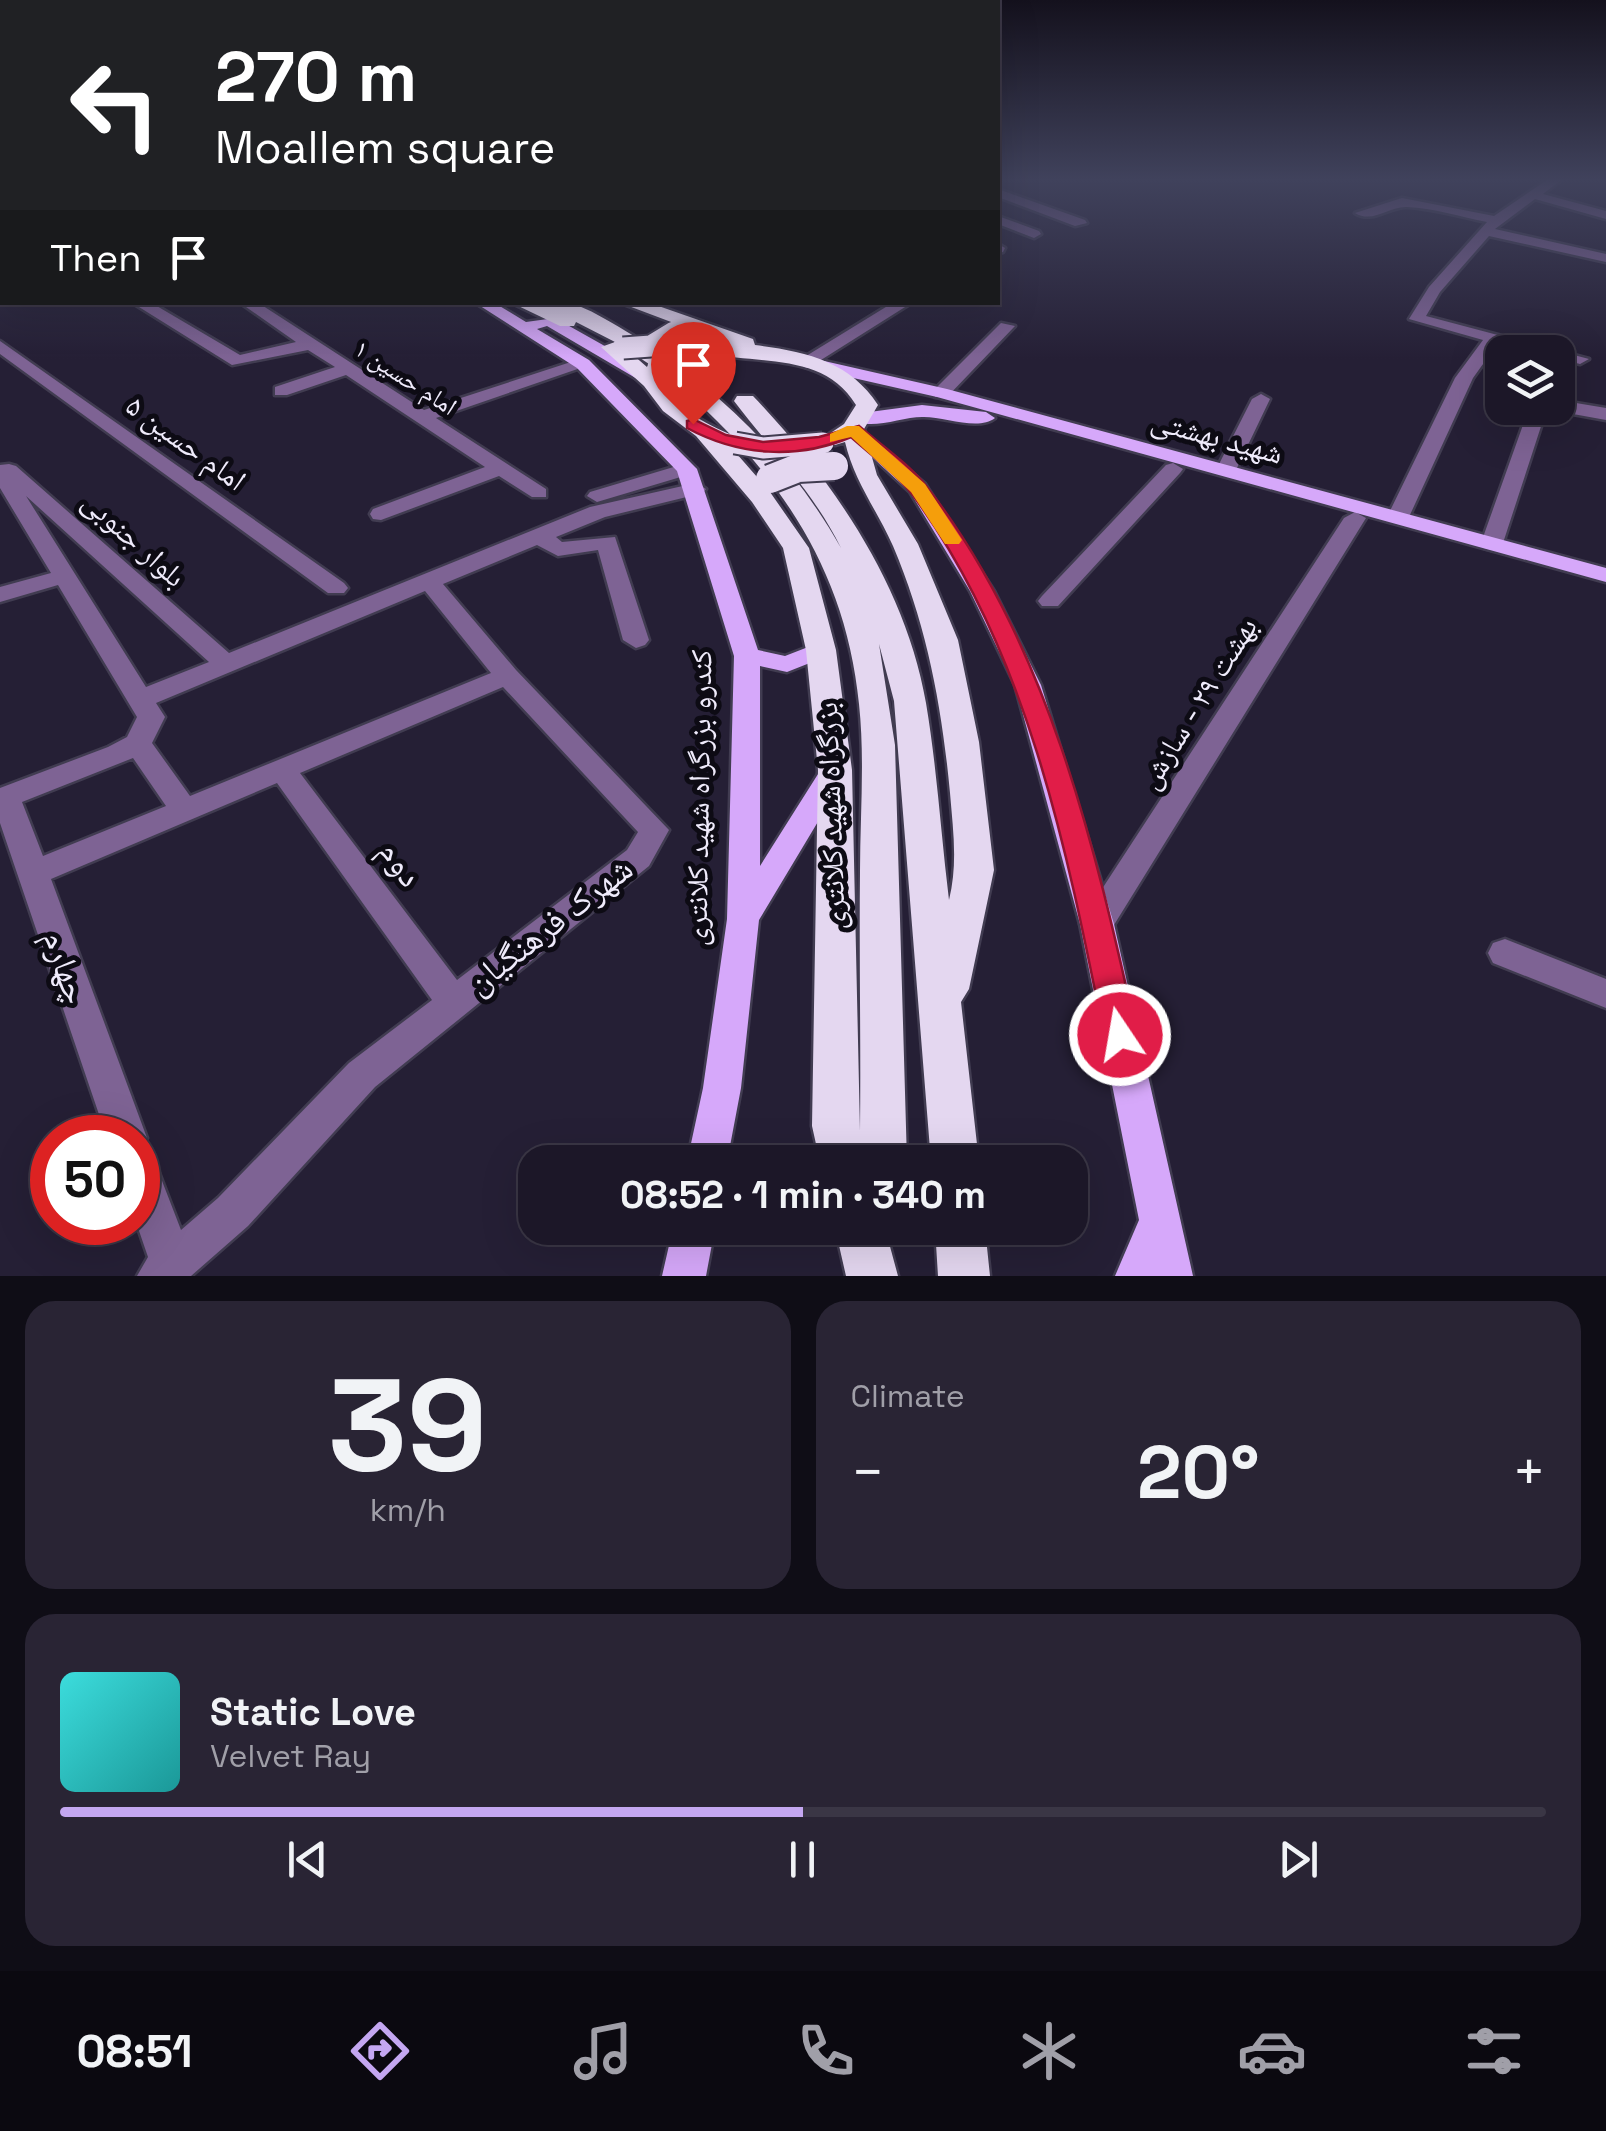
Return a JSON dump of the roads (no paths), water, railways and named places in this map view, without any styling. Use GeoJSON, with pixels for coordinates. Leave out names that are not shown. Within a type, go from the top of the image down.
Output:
{"type":"FeatureCollection","features":[{"type":"Feature","properties":{"kind":"highway"},"geometry":{"type":"LineString","coordinates":[[526,305],[564,320],[617,331],[654,311],[809,362],[852,384],[864,396],[867,406],[858,424],[849,471],[905,544],[943,640],[962,742],[975,870],[942,1012]]}},
{"type":"Feature","properties":{"kind":"highway"},"geometry":{"type":"LineString","coordinates":[[558,305],[651,346],[674,332],[654,311]]}},
{"type":"Feature","properties":{"kind":"highway"},"geometry":{"type":"LineString","coordinates":[[593,305],[690,358],[740,395],[776,431],[829,499],[880,594],[910,701],[954,1145]]}},
{"type":"Feature","properties":{"kind":"highway","name":"بزرگراه شهید کلانتری"},"geometry":{"type":"LineString","coordinates":[[617,331],[674,409],[720,438],[766,488],[796,548],[822,650],[835,770],[835,1126],[840,1145]]}},
{"type":"Feature","properties":{"kind":"highway","name":"بزرگراه شهید کلانتری"},"geometry":{"type":"LineString","coordinates":[[617,331],[715,400],[752,436],[804,504],[852,598],[875,701],[883,1145]]}},
{"type":"Feature","properties":{"kind":"highway"},"geometry":{"type":"LineString","coordinates":[[651,375],[716,349],[773,352]]}},
{"type":"Feature","properties":{"kind":"highway"},"geometry":{"type":"LineString","coordinates":[[720,438],[763,448],[823,442],[858,424]]}},
{"type":"Feature","properties":{"kind":"highway"},"geometry":{"type":"LineString","coordinates":[[766,488],[798,468],[849,471]]}},
{"type":"Feature","properties":{"kind":"highway"},"geometry":{"type":"LineString","coordinates":[[864,1245],[872,1276]]}},
{"type":"Feature","properties":{"kind":"highway"},"geometry":{"type":"LineString","coordinates":[[884,1245],[884,1276]]}},
{"type":"Feature","properties":{"kind":"highway"},"geometry":{"type":"LineString","coordinates":[[961,1245],[964,1276]]}},
{"type":"Feature","properties":{"kind":"main road","name":"کندرو بزرگراه شهید کلانتری"},"geometry":{"type":"LineString","coordinates":[[486,305],[583,364],[692,479],[747,656],[742,919],[722,1088],[710,1145]]}},
{"type":"Feature","properties":{"kind":"main road"},"geometry":{"type":"LineString","coordinates":[[526,327],[549,321],[651,375]]}},
{"type":"Feature","properties":{"kind":"main road","name":"شهید بهشتی"},"geometry":{"type":"LineString","coordinates":[[809,362],[941,393],[1606,574]]}},
{"type":"Feature","properties":{"kind":"main road","name":"شهید بهشتی"},"geometry":{"type":"LineString","coordinates":[[858,424],[922,410],[984,418],[1606,589]]}},
{"type":"Feature","properties":{"kind":"main road"},"geometry":{"type":"LineString","coordinates":[[858,424],[918,488],[1028,685],[1097,924],[1171,1276]]}},
{"type":"Feature","properties":{"kind":"main road"},"geometry":{"type":"LineString","coordinates":[[747,656],[786,664],[822,650]]}},
{"type":"Feature","properties":{"kind":"main road"},"geometry":{"type":"LineString","coordinates":[[742,919],[835,770]]}},
{"type":"Feature","properties":{"kind":"main road"},"geometry":{"type":"LineString","coordinates":[[1136,1276],[1160,1221]]}},
{"type":"Feature","properties":{"kind":"main road"},"geometry":{"type":"LineString","coordinates":[[684,1276],[690,1245]]}},
{"type":"Feature","properties":{"kind":"street"},"geometry":{"type":"LineString","coordinates":[[1478,240],[1434,290],[1418,319],[1485,336]]}},
{"type":"Feature","properties":{"kind":"street"},"geometry":{"type":"LineString","coordinates":[[1539,240],[1606,258]]}},
{"type":"Feature","properties":{"kind":"street"},"geometry":{"type":"LineString","coordinates":[[143,305],[238,362],[310,344]]}},
{"type":"Feature","properties":{"kind":"street","name":"امام حسین ۱"},"geometry":{"type":"LineString","coordinates":[[251,305],[539,493]]}},
{"type":"Feature","properties":{"kind":"street"},"geometry":{"type":"LineString","coordinates":[[809,362],[901,305]]}},
{"type":"Feature","properties":{"kind":"street"},"geometry":{"type":"LineString","coordinates":[[941,393],[1007,326]]}},
{"type":"Feature","properties":{"kind":"street","name":"امام حسین ۵"},"geometry":{"type":"LineString","coordinates":[[0,346],[336,588]]}},
{"type":"Feature","properties":{"kind":"street"},"geometry":{"type":"LineString","coordinates":[[1398,517],[1464,378],[1485,350]]}},
{"type":"Feature","properties":{"kind":"street"},"geometry":{"type":"LineString","coordinates":[[1575,358],[1580,359]]}},
{"type":"Feature","properties":{"kind":"street"},"geometry":{"type":"LineString","coordinates":[[420,417],[583,364]]}},
{"type":"Feature","properties":{"kind":"street"},"geometry":{"type":"LineString","coordinates":[[281,391],[347,369]]}},
{"type":"Feature","properties":{"kind":"street"},"geometry":{"type":"LineString","coordinates":[[1226,470],[1260,399]]}},
{"type":"Feature","properties":{"kind":"street"},"geometry":{"type":"LineString","coordinates":[[1575,409],[1606,414]]}},
{"type":"Feature","properties":{"kind":"street"},"geometry":{"type":"LineString","coordinates":[[1492,543],[1532,425]]}},
{"type":"Feature","properties":{"kind":"street","name":"بلوار جنوبی"},"geometry":{"type":"LineString","coordinates":[[0,462],[225,663]]}},
{"type":"Feature","properties":{"kind":"street"},"geometry":{"type":"LineString","coordinates":[[380,514],[500,468]]}},
{"type":"Feature","properties":{"kind":"street"},"geometry":{"type":"LineString","coordinates":[[1050,601],[1172,469]]}},
{"type":"Feature","properties":{"kind":"street"},"geometry":{"type":"LineString","coordinates":[[0,471],[143,698],[150,717],[138,743],[3,798]]}},
{"type":"Feature","properties":{"kind":"street"},"geometry":{"type":"LineString","coordinates":[[143,698],[427,579],[470,567],[598,512],[692,479]]}},
{"type":"Feature","properties":{"kind":"street"},"geometry":{"type":"LineString","coordinates":[[427,579],[459,558],[574,503],[692,479]]}},
{"type":"Feature","properties":{"kind":"street","name":"بهشت ۲۹ - سازش"},"geometry":{"type":"LineString","coordinates":[[1097,924],[1355,518]]}},
{"type":"Feature","properties":{"kind":"street"},"geometry":{"type":"LineString","coordinates":[[539,536],[558,549],[607,542],[636,640]]}},
{"type":"Feature","properties":{"kind":"street"},"geometry":{"type":"LineString","coordinates":[[0,595],[64,576]]}},
{"type":"Feature","properties":{"kind":"street","name":"شهرک فرهنگیان"},"geometry":{"type":"LineString","coordinates":[[165,1270],[232,1212],[362,1075],[638,858],[654,830],[507,676],[427,579]]}},
{"type":"Feature","properties":{"kind":"street"},"geometry":{"type":"LineString","coordinates":[[33,873],[284,772],[507,676]]}},
{"type":"Feature","properties":{"kind":"street"},"geometry":{"type":"LineString","coordinates":[[138,743],[184,812]]}},
{"type":"Feature","properties":{"kind":"street","name":"دوم"},"geometry":{"type":"LineString","coordinates":[[284,772],[453,1001]]}},
{"type":"Feature","properties":{"kind":"street","name":"چهارم"},"geometry":{"type":"LineString","coordinates":[[3,798],[119,1115]]}},
{"type":"Feature","properties":{"kind":"street"},"geometry":{"type":"LineString","coordinates":[[1505,953],[1606,994]]}},
{"type":"Feature","properties":{"kind":"street"},"geometry":{"type":"LineString","coordinates":[[158,1245],[165,1270]]}}]}
